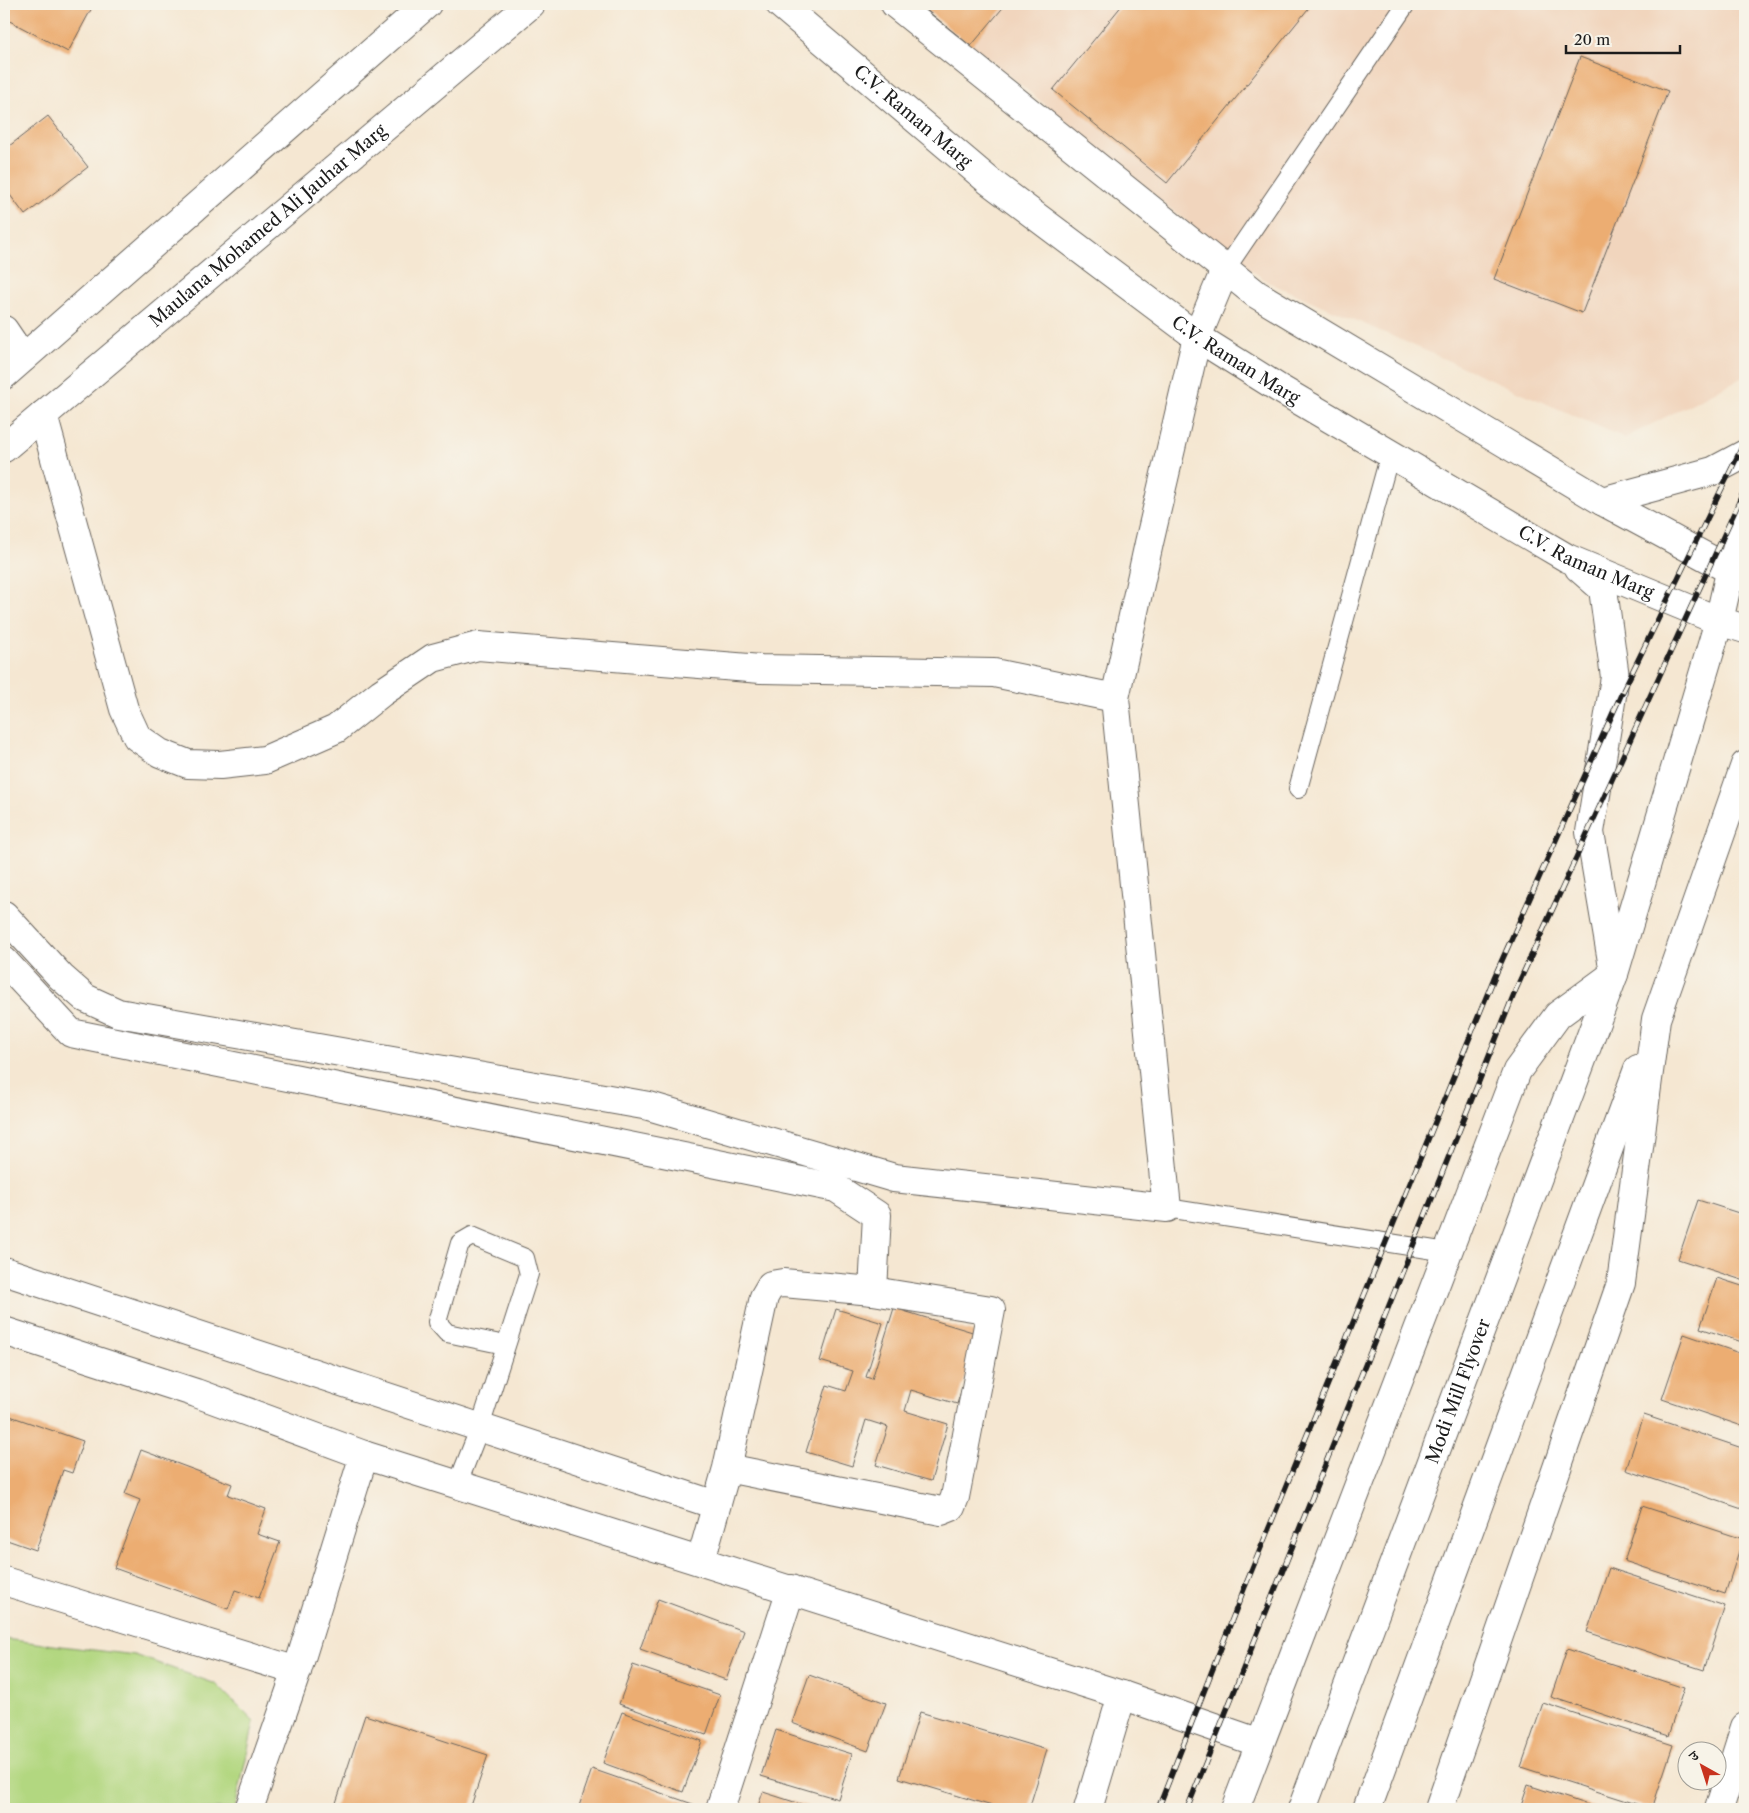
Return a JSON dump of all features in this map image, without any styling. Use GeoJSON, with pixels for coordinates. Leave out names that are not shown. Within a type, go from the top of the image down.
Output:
{"type":"FeatureCollection","features":[{"type":"Feature","properties":{"kind":"street"},"geometry":{"type":"LineString","coordinates":[[4,330],[13,367],[427,4]]}},
{"type":"Feature","properties":{"kind":"street","name":"Maulana Mohamed Ali Jauhar Marg"},"geometry":{"type":"LineString","coordinates":[[4,448],[531,4]]}},
{"type":"Feature","properties":{"kind":"street","name":"C.V. Raman Marg"},"geometry":{"type":"LineString","coordinates":[[780,4],[989,181],[1197,337],[1567,558],[1719,621],[1745,629]]}},
{"type":"Feature","properties":{"kind":"street"},"geometry":{"type":"LineString","coordinates":[[894,4],[1256,294],[1602,501],[1737,575]]}},
{"type":"Feature","properties":{"kind":"street"},"geometry":{"type":"LineString","coordinates":[[4,915],[61,976],[85,998],[118,1013],[649,1106],[894,1178],[1167,1208],[1115,698],[1197,337],[1225,270]]}},
{"type":"Feature","properties":{"kind":"street"},"geometry":{"type":"LineString","coordinates":[[43,415],[124,709],[137,737],[160,753],[188,764],[220,765],[265,760],[336,728],[381,693],[433,658],[478,646],[761,669],[994,672],[1115,698]]}},
{"type":"Feature","properties":{"kind":"street"},"geometry":{"type":"LineString","coordinates":[[1602,501],[1713,471],[1745,454]]}},
{"type":"Feature","properties":{"kind":"street","name":"Modi Mill Flyover"},"geometry":{"type":"LineString","coordinates":[[1302,1809],[1614,974],[1719,621],[1737,575],[1745,519]]}},
{"type":"Feature","properties":{"kind":"street"},"geometry":{"type":"LineString","coordinates":[[1235,1809],[1517,1071],[1558,1015],[1614,974],[1590,832],[1615,677],[1603,589],[1567,558]]}},
{"type":"Feature","properties":{"kind":"street"},"geometry":{"type":"LineString","coordinates":[[1367,1809],[1656,1020],[1745,765]]}},
{"type":"Feature","properties":{"kind":"street"},"geometry":{"type":"LineString","coordinates":[[4,961],[71,1033],[836,1188],[877,1215],[873,1291]]}},
{"type":"Feature","properties":{"kind":"street"},"geometry":{"type":"LineString","coordinates":[[1438,1809],[1621,1283],[1656,1020]]}},
{"type":"Feature","properties":{"kind":"street"},"geometry":{"type":"LineString","coordinates":[[4,1271],[716,1505]]}},
{"type":"Feature","properties":{"kind":"street"},"geometry":{"type":"LineString","coordinates":[[701,1560],[727,1468],[764,1297],[771,1285],[783,1283],[873,1291],[991,1310],[955,1497],[951,1508],[941,1511],[727,1468]]}},
{"type":"Feature","properties":{"kind":"street"},"geometry":{"type":"LineString","coordinates":[[4,1330],[196,1393],[364,1455],[701,1560],[1122,1695],[1260,1743]]}},
{"type":"Feature","properties":{"kind":"street"},"geometry":{"type":"LineString","coordinates":[[249,1809],[297,1671],[364,1455]]}},
{"type":"Feature","properties":{"kind":"street"},"geometry":{"type":"LineString","coordinates":[[4,1581],[297,1671]]}},
{"type":"Feature","properties":{"kind":"street"},"geometry":{"type":"LineString","coordinates":[[720,1809],[791,1589]]}},
{"type":"Feature","properties":{"kind":"street"},"geometry":{"type":"LineString","coordinates":[[1088,1809],[1122,1695]]}},
{"type":"Feature","properties":{"kind":"street"},"geometry":{"type":"LineString","coordinates":[[1719,1809],[1745,1727]]}},
{"type":"Feature","properties":{"kind":"lane"},"geometry":{"type":"LineString","coordinates":[[1225,270],[1406,4]]}},
{"type":"Feature","properties":{"kind":"lane"},"geometry":{"type":"LineString","coordinates":[[1298,790],[1390,454]]}},
{"type":"Feature","properties":{"kind":"lane"},"geometry":{"type":"LineString","coordinates":[[1167,1208],[1447,1252]]}},
{"type":"Feature","properties":{"kind":"lane"},"geometry":{"type":"LineString","coordinates":[[458,1484],[480,1427],[529,1274],[525,1258],[472,1236],[460,1242],[438,1322],[447,1332],[506,1345]]}},
{"type":"Feature","properties":{"kind":"shaded area"},"geometry":{"type":"Polygon","coordinates":[[[923,4],[1745,4],[1745,376],[1625,438],[1268,282],[1215,245],[923,4]]]}},
{"type":"Feature","properties":{"kind":"green space"},"geometry":{"type":"Polygon","coordinates":[[[4,1639],[135,1655],[216,1684],[254,1722],[235,1809],[4,1809],[4,1639]]]}},
{"type":"Feature","properties":{"kind":"building"},"geometry":{"type":"Polygon","coordinates":[[[4,4],[94,4],[68,52],[4,18],[4,4]]]}},
{"type":"Feature","properties":{"kind":"building"},"geometry":{"type":"Polygon","coordinates":[[[919,4],[1006,4],[971,46],[919,4]]]}},
{"type":"Feature","properties":{"kind":"building"},"geometry":{"type":"Polygon","coordinates":[[[1123,4],[1312,4],[1167,183],[1053,90],[1123,4]]]}},
{"type":"Feature","properties":{"kind":"building"},"geometry":{"type":"Polygon","coordinates":[[[1580,57],[1668,91],[1582,313],[1494,279],[1580,57]]]}},
{"type":"Feature","properties":{"kind":"building"},"geometry":{"type":"Polygon","coordinates":[[[48,116],[88,167],[25,215],[4,187],[4,150],[48,116]]]}},
{"type":"Feature","properties":{"kind":"building"},"geometry":{"type":"Polygon","coordinates":[[[1698,1200],[1745,1215],[1745,1281],[1678,1259],[1698,1200]]]}},
{"type":"Feature","properties":{"kind":"building"},"geometry":{"type":"Polygon","coordinates":[[[1717,1278],[1745,1287],[1745,1343],[1700,1328],[1717,1278]]]}},
{"type":"Feature","properties":{"kind":"building"},"geometry":{"type":"Polygon","coordinates":[[[894,1308],[979,1334],[957,1404],[911,1390],[905,1411],[948,1424],[931,1481],[876,1465],[888,1427],[866,1420],[852,1466],[806,1452],[827,1385],[846,1391],[853,1371],[820,1361],[836,1309],[883,1323],[866,1377],[872,1379],[894,1308]]]}},
{"type":"Feature","properties":{"kind":"building"},"geometry":{"type":"Polygon","coordinates":[[[1684,1334],[1745,1355],[1745,1427],[1662,1399],[1684,1334]]]}},
{"type":"Feature","properties":{"kind":"building"},"geometry":{"type":"Polygon","coordinates":[[[4,1414],[83,1441],[72,1473],[63,1470],[36,1550],[4,1539],[4,1414]]]}},
{"type":"Feature","properties":{"kind":"building"},"geometry":{"type":"Polygon","coordinates":[[[1644,1415],[1745,1449],[1745,1510],[1626,1470],[1644,1415]]]}},
{"type":"Feature","properties":{"kind":"building"},"geometry":{"type":"Polygon","coordinates":[[[141,1450],[232,1484],[228,1495],[266,1509],[257,1534],[280,1542],[259,1598],[235,1590],[228,1609],[114,1568],[140,1500],[125,1494],[141,1450]]]}},
{"type":"Feature","properties":{"kind":"building"},"geometry":{"type":"Polygon","coordinates":[[[1642,1506],[1743,1539],[1725,1594],[1624,1561],[1642,1506]]]}},
{"type":"Feature","properties":{"kind":"building"},"geometry":{"type":"Polygon","coordinates":[[[1609,1568],[1725,1606],[1704,1670],[1587,1632],[1609,1568]]]}},
{"type":"Feature","properties":{"kind":"building"},"geometry":{"type":"Polygon","coordinates":[[[658,1599],[744,1631],[726,1680],[640,1649],[658,1599]]]}},
{"type":"Feature","properties":{"kind":"building"},"geometry":{"type":"Polygon","coordinates":[[[1567,1649],[1684,1688],[1668,1736],[1551,1697],[1567,1649]]]}},
{"type":"Feature","properties":{"kind":"building"},"geometry":{"type":"Polygon","coordinates":[[[633,1665],[720,1695],[706,1735],[619,1704],[633,1665]]]}},
{"type":"Feature","properties":{"kind":"building"},"geometry":{"type":"Polygon","coordinates":[[[809,1675],[886,1703],[868,1751],[792,1723],[809,1675]]]}},
{"type":"Feature","properties":{"kind":"building"},"geometry":{"type":"Polygon","coordinates":[[[1543,1703],[1673,1745],[1652,1809],[1521,1767],[1543,1703]]]}},
{"type":"Feature","properties":{"kind":"building"},"geometry":{"type":"Polygon","coordinates":[[[622,1712],[702,1741],[683,1792],[603,1763],[622,1712]]]}},
{"type":"Feature","properties":{"kind":"building"},"geometry":{"type":"Polygon","coordinates":[[[920,1712],[1047,1750],[1029,1809],[1002,1809],[899,1778],[920,1712]]]}},
{"type":"Feature","properties":{"kind":"building"},"geometry":{"type":"Polygon","coordinates":[[[365,1715],[488,1755],[470,1809],[334,1809],[365,1715]]]}},
{"type":"Feature","properties":{"kind":"building"},"geometry":{"type":"Polygon","coordinates":[[[776,1730],[852,1754],[838,1799],[761,1776],[776,1730]]]}},
{"type":"Feature","properties":{"kind":"building"},"geometry":{"type":"Polygon","coordinates":[[[592,1769],[707,1809],[578,1809],[592,1769]]]}},
{"type":"Feature","properties":{"kind":"building"},"geometry":{"type":"Polygon","coordinates":[[[1528,1785],[1600,1809],[1520,1809],[1528,1785]]]}},
{"type":"Feature","properties":{"kind":"building"},"geometry":{"type":"Polygon","coordinates":[[[763,1792],[816,1809],[757,1809],[763,1792]]]}},
{"type":"Feature","properties":{"kind":"railway"},"geometry":{"type":"LineString","coordinates":[[1158,1809],[1244,1589],[1494,978],[1621,695],[1745,441]]}},
{"type":"Feature","properties":{"kind":"railway"},"geometry":{"type":"LineString","coordinates":[[1187,1809],[1516,989],[1745,489]]}}]}
